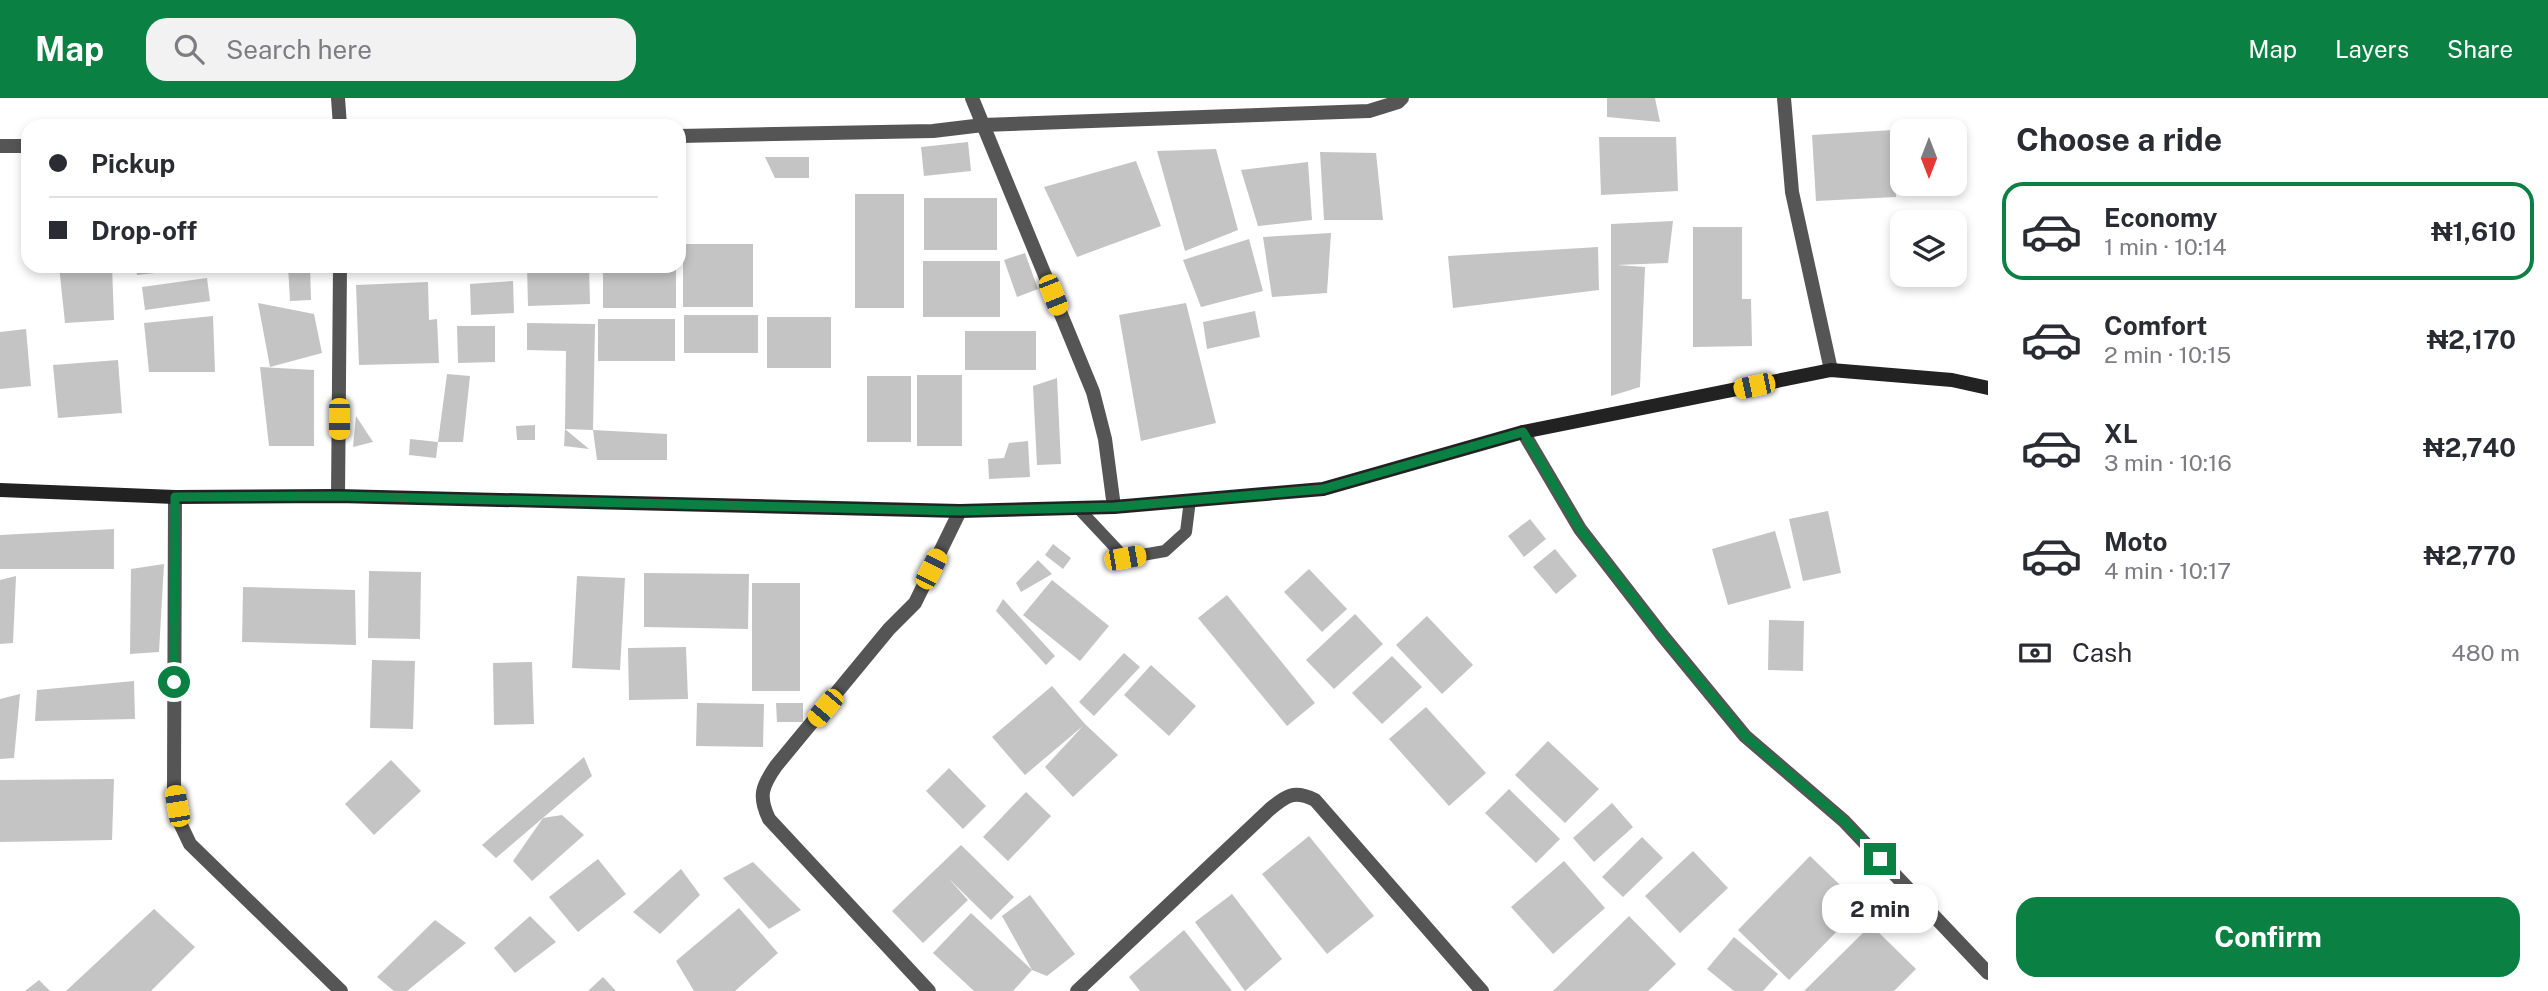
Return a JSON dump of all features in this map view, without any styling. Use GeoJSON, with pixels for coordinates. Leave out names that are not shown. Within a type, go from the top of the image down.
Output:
{"type":"FeatureCollection","features":[{"type":"Feature","properties":{"kind":"street"},"geometry":{"type":"LineString","coordinates":[[338,98],[340,119]]}},
{"type":"Feature","properties":{"kind":"street"},"geometry":{"type":"LineString","coordinates":[[972,98],[1093,391],[1105,439],[1114,507]]}},
{"type":"Feature","properties":{"kind":"street"},"geometry":{"type":"LineString","coordinates":[[686,136],[933,131],[983,125],[1369,111],[1398,102],[1402,98]]}},
{"type":"Feature","properties":{"kind":"street"},"geometry":{"type":"LineString","coordinates":[[1784,98],[1792,192],[1831,370]]}},
{"type":"Feature","properties":{"kind":"street"},"geometry":{"type":"LineString","coordinates":[[0,146],[21,146]]}},
{"type":"Feature","properties":{"kind":"street"},"geometry":{"type":"LineString","coordinates":[[338,496],[340,273]]}},
{"type":"Feature","properties":{"kind":"street"},"geometry":{"type":"LineString","coordinates":[[0,490],[175,497],[338,496],[960,511],[1114,507],[1323,489],[1523,432],[1831,370],[1952,380],[1988,388]]}},
{"type":"Feature","properties":{"kind":"street"},"geometry":{"type":"LineString","coordinates":[[1523,432],[1580,529],[1745,736],[1844,821],[1988,973]]}},
{"type":"Feature","properties":{"kind":"street"},"geometry":{"type":"LineString","coordinates":[[175,497],[174,789],[180,823],[190,844],[341,991]]}},
{"type":"Feature","properties":{"kind":"street"},"geometry":{"type":"LineString","coordinates":[[929,991],[769,819],[762,804],[765,783],[776,766],[889,629],[915,604],[960,511]]}},
{"type":"Feature","properties":{"kind":"street"},"geometry":{"type":"LineString","coordinates":[[1077,991],[1270,809],[1287,795],[1303,794],[1315,800],[1482,991]]}},
{"type":"Feature","properties":{"kind":"lane"},"geometry":{"type":"LineString","coordinates":[[1078,508],[1125,558],[1165,551],[1186,532],[1190,500]]}},
{"type":"Feature","properties":{"kind":"building"},"geometry":{"type":"Polygon","coordinates":[[[1607,98],[1655,98],[1660,122],[1607,117],[1607,98]]]}},
{"type":"Feature","properties":{"kind":"building"},"geometry":{"type":"Polygon","coordinates":[[[1890,130],[1890,196],[1896,197],[1816,201],[1812,135],[1890,130]]]}},
{"type":"Feature","properties":{"kind":"building"},"geometry":{"type":"Polygon","coordinates":[[[1599,137],[1676,137],[1678,191],[1601,195],[1599,137]]]}},
{"type":"Feature","properties":{"kind":"building"},"geometry":{"type":"Polygon","coordinates":[[[968,142],[971,171],[924,176],[921,147],[968,142]]]}},
{"type":"Feature","properties":{"kind":"building"},"geometry":{"type":"Polygon","coordinates":[[[1216,149],[1238,230],[1185,251],[1157,151],[1216,149]]]}},
{"type":"Feature","properties":{"kind":"building"},"geometry":{"type":"Polygon","coordinates":[[[1320,152],[1376,153],[1383,220],[1324,220],[1320,152]]]}},
{"type":"Feature","properties":{"kind":"building"},"geometry":{"type":"Polygon","coordinates":[[[765,157],[809,157],[809,178],[775,178],[765,157]]]}},
{"type":"Feature","properties":{"kind":"building"},"geometry":{"type":"Polygon","coordinates":[[[1136,161],[1161,226],[1077,257],[1044,187],[1136,161]]]}},
{"type":"Feature","properties":{"kind":"building"},"geometry":{"type":"Polygon","coordinates":[[[1308,162],[1312,220],[1258,226],[1241,170],[1308,162]]]}},
{"type":"Feature","properties":{"kind":"building"},"geometry":{"type":"Polygon","coordinates":[[[855,194],[904,194],[904,308],[855,308],[855,194]]]}},
{"type":"Feature","properties":{"kind":"building"},"geometry":{"type":"Polygon","coordinates":[[[924,198],[997,198],[997,250],[924,250],[924,198]]]}},
{"type":"Feature","properties":{"kind":"building"},"geometry":{"type":"Polygon","coordinates":[[[1673,221],[1668,263],[1617,265],[1645,267],[1640,387],[1611,396],[1611,224],[1673,221]]]}},
{"type":"Feature","properties":{"kind":"building"},"geometry":{"type":"Polygon","coordinates":[[[1693,227],[1742,227],[1742,299],[1751,299],[1752,346],[1693,347],[1693,227]]]}},
{"type":"Feature","properties":{"kind":"building"},"geometry":{"type":"Polygon","coordinates":[[[1331,233],[1327,293],[1272,297],[1263,237],[1331,233]]]}},
{"type":"Feature","properties":{"kind":"building"},"geometry":{"type":"Polygon","coordinates":[[[1249,239],[1263,291],[1201,307],[1183,260],[1249,239]]]}},
{"type":"Feature","properties":{"kind":"building"},"geometry":{"type":"Polygon","coordinates":[[[686,244],[753,244],[753,307],[683,307],[686,244]]]}},
{"type":"Feature","properties":{"kind":"building"},"geometry":{"type":"Polygon","coordinates":[[[1598,247],[1599,290],[1453,308],[1448,256],[1598,247]]]}},
{"type":"Feature","properties":{"kind":"building"},"geometry":{"type":"Polygon","coordinates":[[[1025,253],[1038,289],[1017,297],[1004,260],[1025,253]]]}},
{"type":"Feature","properties":{"kind":"building"},"geometry":{"type":"Polygon","coordinates":[[[923,261],[1000,261],[1000,317],[923,317],[923,261]]]}},
{"type":"Feature","properties":{"kind":"building"},"geometry":{"type":"Polygon","coordinates":[[[60,273],[112,273],[114,320],[65,323],[60,273]]]}},
{"type":"Feature","properties":{"kind":"building"},"geometry":{"type":"Polygon","coordinates":[[[288,273],[310,273],[311,300],[290,301],[288,273]]]}},
{"type":"Feature","properties":{"kind":"building"},"geometry":{"type":"Polygon","coordinates":[[[527,273],[589,273],[590,304],[528,306],[527,273]]]}},
{"type":"Feature","properties":{"kind":"building"},"geometry":{"type":"Polygon","coordinates":[[[603,273],[676,273],[676,308],[603,308],[603,273]]]}},
{"type":"Feature","properties":{"kind":"building"},"geometry":{"type":"Polygon","coordinates":[[[207,278],[210,301],[145,310],[142,287],[207,278]]]}},
{"type":"Feature","properties":{"kind":"building"},"geometry":{"type":"Polygon","coordinates":[[[513,281],[514,313],[471,315],[470,284],[513,281]]]}},
{"type":"Feature","properties":{"kind":"building"},"geometry":{"type":"Polygon","coordinates":[[[428,282],[429,320],[437,319],[439,363],[359,365],[356,285],[428,282]]]}},
{"type":"Feature","properties":{"kind":"building"},"geometry":{"type":"Polygon","coordinates":[[[258,303],[314,314],[322,353],[270,367],[258,303]]]}},
{"type":"Feature","properties":{"kind":"building"},"geometry":{"type":"Polygon","coordinates":[[[1186,303],[1216,423],[1141,441],[1119,315],[1186,303]]]}},
{"type":"Feature","properties":{"kind":"building"},"geometry":{"type":"Polygon","coordinates":[[[1255,311],[1260,337],[1207,349],[1203,322],[1255,311]]]}},
{"type":"Feature","properties":{"kind":"building"},"geometry":{"type":"Polygon","coordinates":[[[684,315],[758,315],[758,353],[684,353],[684,315]]]}},
{"type":"Feature","properties":{"kind":"building"},"geometry":{"type":"Polygon","coordinates":[[[213,316],[215,372],[149,372],[144,323],[213,316]]]}},
{"type":"Feature","properties":{"kind":"building"},"geometry":{"type":"Polygon","coordinates":[[[767,317],[831,317],[831,368],[767,368],[767,317]]]}},
{"type":"Feature","properties":{"kind":"building"},"geometry":{"type":"Polygon","coordinates":[[[598,319],[675,319],[675,361],[598,361],[598,319]]]}},
{"type":"Feature","properties":{"kind":"building"},"geometry":{"type":"Polygon","coordinates":[[[527,323],[595,324],[593,430],[565,429],[566,351],[527,350],[527,323]]]}},
{"type":"Feature","properties":{"kind":"building"},"geometry":{"type":"Polygon","coordinates":[[[457,326],[495,326],[495,362],[458,363],[457,326]]]}},
{"type":"Feature","properties":{"kind":"building"},"geometry":{"type":"Polygon","coordinates":[[[26,329],[31,386],[0,389],[0,332],[26,329]]]}},
{"type":"Feature","properties":{"kind":"building"},"geometry":{"type":"Polygon","coordinates":[[[965,331],[1036,331],[1036,370],[965,370],[965,331]]]}},
{"type":"Feature","properties":{"kind":"building"},"geometry":{"type":"Polygon","coordinates":[[[118,360],[122,413],[58,418],[53,365],[118,360]]]}},
{"type":"Feature","properties":{"kind":"building"},"geometry":{"type":"Polygon","coordinates":[[[260,367],[314,370],[314,446],[269,446],[260,367]]]}},
{"type":"Feature","properties":{"kind":"building"},"geometry":{"type":"Polygon","coordinates":[[[447,374],[470,376],[463,442],[438,442],[447,374]]]}},
{"type":"Feature","properties":{"kind":"building"},"geometry":{"type":"Polygon","coordinates":[[[917,375],[962,375],[962,446],[917,446],[917,375]]]}},
{"type":"Feature","properties":{"kind":"building"},"geometry":{"type":"Polygon","coordinates":[[[867,376],[911,376],[911,442],[867,442],[867,376]]]}},
{"type":"Feature","properties":{"kind":"building"},"geometry":{"type":"Polygon","coordinates":[[[1057,378],[1061,464],[1037,465],[1033,386],[1057,378]]]}},
{"type":"Feature","properties":{"kind":"building"},"geometry":{"type":"Polygon","coordinates":[[[356,416],[373,442],[353,447],[356,416]]]}},
{"type":"Feature","properties":{"kind":"building"},"geometry":{"type":"Polygon","coordinates":[[[535,425],[535,440],[517,440],[516,426],[535,425]]]}},
{"type":"Feature","properties":{"kind":"building"},"geometry":{"type":"Polygon","coordinates":[[[565,429],[589,449],[564,446],[565,429]]]}},
{"type":"Feature","properties":{"kind":"building"},"geometry":{"type":"Polygon","coordinates":[[[593,430],[667,434],[667,460],[597,460],[593,430]]]}},
{"type":"Feature","properties":{"kind":"building"},"geometry":{"type":"Polygon","coordinates":[[[410,439],[438,442],[436,458],[409,455],[410,439]]]}},
{"type":"Feature","properties":{"kind":"building"},"geometry":{"type":"Polygon","coordinates":[[[1028,441],[1030,477],[989,479],[988,459],[1004,458],[1009,443],[1028,441]]]}},
{"type":"Feature","properties":{"kind":"building"},"geometry":{"type":"Polygon","coordinates":[[[1828,511],[1841,573],[1803,581],[1789,519],[1828,511]]]}},
{"type":"Feature","properties":{"kind":"building"},"geometry":{"type":"Polygon","coordinates":[[[1530,519],[1546,539],[1524,557],[1508,536],[1530,519]]]}},
{"type":"Feature","properties":{"kind":"building"},"geometry":{"type":"Polygon","coordinates":[[[114,529],[114,569],[0,569],[0,535],[114,529]]]}},
{"type":"Feature","properties":{"kind":"building"},"geometry":{"type":"Polygon","coordinates":[[[1775,531],[1791,588],[1728,605],[1712,549],[1775,531]]]}},
{"type":"Feature","properties":{"kind":"building"},"geometry":{"type":"Polygon","coordinates":[[[1053,544],[1071,558],[1063,569],[1045,555],[1053,544]]]}},
{"type":"Feature","properties":{"kind":"building"},"geometry":{"type":"Polygon","coordinates":[[[1555,549],[1577,576],[1556,594],[1533,567],[1555,549]]]}},
{"type":"Feature","properties":{"kind":"building"},"geometry":{"type":"Polygon","coordinates":[[[1038,560],[1052,574],[1021,592],[1016,583],[1038,560]]]}},
{"type":"Feature","properties":{"kind":"building"},"geometry":{"type":"Polygon","coordinates":[[[164,564],[159,652],[130,654],[131,569],[164,564]]]}},
{"type":"Feature","properties":{"kind":"building"},"geometry":{"type":"Polygon","coordinates":[[[1309,569],[1347,609],[1322,632],[1284,592],[1309,569]]]}},
{"type":"Feature","properties":{"kind":"building"},"geometry":{"type":"Polygon","coordinates":[[[369,571],[421,572],[420,639],[368,638],[369,571]]]}},
{"type":"Feature","properties":{"kind":"building"},"geometry":{"type":"Polygon","coordinates":[[[644,573],[749,574],[748,629],[644,627],[644,573]]]}},
{"type":"Feature","properties":{"kind":"building"},"geometry":{"type":"Polygon","coordinates":[[[16,576],[13,643],[0,644],[0,580],[16,576]]]}},
{"type":"Feature","properties":{"kind":"building"},"geometry":{"type":"Polygon","coordinates":[[[577,576],[625,578],[620,670],[572,668],[577,576]]]}},
{"type":"Feature","properties":{"kind":"building"},"geometry":{"type":"Polygon","coordinates":[[[1052,580],[1109,626],[1080,661],[1023,615],[1052,580]]]}},
{"type":"Feature","properties":{"kind":"building"},"geometry":{"type":"Polygon","coordinates":[[[752,583],[800,583],[800,691],[752,691],[752,583]]]}},
{"type":"Feature","properties":{"kind":"building"},"geometry":{"type":"Polygon","coordinates":[[[243,587],[355,590],[356,645],[242,642],[243,587]]]}},
{"type":"Feature","properties":{"kind":"building"},"geometry":{"type":"Polygon","coordinates":[[[1227,595],[1315,703],[1287,726],[1198,618],[1227,595]]]}},
{"type":"Feature","properties":{"kind":"building"},"geometry":{"type":"Polygon","coordinates":[[[1003,599],[1055,656],[1046,665],[996,611],[1003,599]]]}},
{"type":"Feature","properties":{"kind":"building"},"geometry":{"type":"Polygon","coordinates":[[[1355,614],[1383,644],[1334,689],[1306,660],[1355,614]]]}},
{"type":"Feature","properties":{"kind":"building"},"geometry":{"type":"Polygon","coordinates":[[[1427,616],[1473,665],[1442,694],[1396,645],[1427,616]]]}},
{"type":"Feature","properties":{"kind":"building"},"geometry":{"type":"Polygon","coordinates":[[[1769,620],[1804,621],[1803,671],[1768,670],[1769,620]]]}},
{"type":"Feature","properties":{"kind":"building"},"geometry":{"type":"Polygon","coordinates":[[[686,647],[688,699],[629,700],[628,648],[686,647]]]}},
{"type":"Feature","properties":{"kind":"building"},"geometry":{"type":"Polygon","coordinates":[[[1124,653],[1140,667],[1094,716],[1079,702],[1124,653]]]}},
{"type":"Feature","properties":{"kind":"building"},"geometry":{"type":"Polygon","coordinates":[[[1392,656],[1422,687],[1382,724],[1352,693],[1392,656]]]}},
{"type":"Feature","properties":{"kind":"building"},"geometry":{"type":"Polygon","coordinates":[[[372,660],[415,661],[413,729],[370,728],[372,660]]]}},
{"type":"Feature","properties":{"kind":"building"},"geometry":{"type":"Polygon","coordinates":[[[532,662],[534,724],[494,725],[493,663],[532,662]]]}},
{"type":"Feature","properties":{"kind":"building"},"geometry":{"type":"Polygon","coordinates":[[[1151,665],[1196,706],[1169,736],[1124,695],[1151,665]]]}},
{"type":"Feature","properties":{"kind":"building"},"geometry":{"type":"Polygon","coordinates":[[[134,681],[135,719],[35,721],[37,690],[134,681]]]}},
{"type":"Feature","properties":{"kind":"building"},"geometry":{"type":"Polygon","coordinates":[[[1052,686],[1085,724],[1118,755],[1073,797],[1045,767],[1083,726],[1025,775],[992,737],[1052,686]]]}},
{"type":"Feature","properties":{"kind":"building"},"geometry":{"type":"Polygon","coordinates":[[[20,694],[14,758],[0,759],[0,699],[20,694]]]}},
{"type":"Feature","properties":{"kind":"building"},"geometry":{"type":"Polygon","coordinates":[[[697,703],[764,704],[763,747],[696,746],[697,703]]]}},
{"type":"Feature","properties":{"kind":"building"},"geometry":{"type":"Polygon","coordinates":[[[776,703],[803,703],[803,722],[777,722],[776,703]]]}},
{"type":"Feature","properties":{"kind":"building"},"geometry":{"type":"Polygon","coordinates":[[[1426,707],[1486,773],[1449,806],[1389,739],[1426,707]]]}},
{"type":"Feature","properties":{"kind":"building"},"geometry":{"type":"Polygon","coordinates":[[[1548,741],[1599,789],[1565,823],[1515,775],[1548,741]]]}},
{"type":"Feature","properties":{"kind":"building"},"geometry":{"type":"Polygon","coordinates":[[[584,757],[592,776],[496,858],[482,845],[584,757]]]}},
{"type":"Feature","properties":{"kind":"building"},"geometry":{"type":"Polygon","coordinates":[[[391,760],[421,791],[374,835],[345,804],[391,760]]]}},
{"type":"Feature","properties":{"kind":"building"},"geometry":{"type":"Polygon","coordinates":[[[949,768],[986,806],[963,829],[926,791],[949,768]]]}},
{"type":"Feature","properties":{"kind":"building"},"geometry":{"type":"Polygon","coordinates":[[[114,779],[112,840],[0,842],[0,780],[114,779]]]}},
{"type":"Feature","properties":{"kind":"building"},"geometry":{"type":"Polygon","coordinates":[[[1509,789],[1560,839],[1536,863],[1485,813],[1509,789]]]}},
{"type":"Feature","properties":{"kind":"building"},"geometry":{"type":"Polygon","coordinates":[[[1026,792],[1051,816],[1008,861],[983,837],[1026,792]]]}},
{"type":"Feature","properties":{"kind":"building"},"geometry":{"type":"Polygon","coordinates":[[[1612,803],[1633,827],[1594,862],[1573,838],[1612,803]]]}},
{"type":"Feature","properties":{"kind":"building"},"geometry":{"type":"Polygon","coordinates":[[[562,815],[584,835],[532,881],[513,861],[543,818],[562,815]]]}},
{"type":"Feature","properties":{"kind":"building"},"geometry":{"type":"Polygon","coordinates":[[[1309,836],[1374,916],[1327,954],[1262,874],[1309,836]]]}},
{"type":"Feature","properties":{"kind":"building"},"geometry":{"type":"Polygon","coordinates":[[[1642,837],[1663,858],[1623,897],[1602,877],[1642,837]]]}},
{"type":"Feature","properties":{"kind":"building"},"geometry":{"type":"Polygon","coordinates":[[[961,845],[1014,897],[991,920],[948,878],[968,900],[923,943],[892,911],[961,845]]]}},
{"type":"Feature","properties":{"kind":"building"},"geometry":{"type":"Polygon","coordinates":[[[1693,851],[1728,888],[1680,933],[1645,896],[1693,851]]]}},
{"type":"Feature","properties":{"kind":"building"},"geometry":{"type":"Polygon","coordinates":[[[1810,856],[1862,906],[1789,980],[1738,930],[1810,856]]]}},
{"type":"Feature","properties":{"kind":"building"},"geometry":{"type":"Polygon","coordinates":[[[598,859],[626,894],[578,932],[549,897],[598,859]]]}},
{"type":"Feature","properties":{"kind":"building"},"geometry":{"type":"Polygon","coordinates":[[[1564,861],[1605,908],[1553,954],[1511,907],[1564,861]]]}},
{"type":"Feature","properties":{"kind":"building"},"geometry":{"type":"Polygon","coordinates":[[[753,862],[801,910],[769,929],[723,878],[753,862]]]}},
{"type":"Feature","properties":{"kind":"building"},"geometry":{"type":"Polygon","coordinates":[[[681,869],[700,895],[660,934],[633,912],[681,869]]]}},
{"type":"Feature","properties":{"kind":"building"},"geometry":{"type":"Polygon","coordinates":[[[1232,894],[1282,959],[1245,991],[1195,922],[1232,894]]]}},
{"type":"Feature","properties":{"kind":"building"},"geometry":{"type":"Polygon","coordinates":[[[1030,895],[1075,954],[1047,976],[1032,970],[1002,916],[1030,895]]]}},
{"type":"Feature","properties":{"kind":"building"},"geometry":{"type":"Polygon","coordinates":[[[739,908],[778,953],[735,991],[694,991],[676,961],[739,908]]]}},
{"type":"Feature","properties":{"kind":"building"},"geometry":{"type":"Polygon","coordinates":[[[154,909],[195,947],[151,991],[66,991],[154,909]]]}},
{"type":"Feature","properties":{"kind":"building"},"geometry":{"type":"Polygon","coordinates":[[[971,913],[1032,970],[1013,991],[974,991],[933,953],[971,913]]]}},
{"type":"Feature","properties":{"kind":"building"},"geometry":{"type":"Polygon","coordinates":[[[530,916],[556,942],[515,973],[494,948],[530,916]]]}},
{"type":"Feature","properties":{"kind":"building"},"geometry":{"type":"Polygon","coordinates":[[[1629,916],[1676,964],[1648,991],[1553,991],[1629,916]]]}},
{"type":"Feature","properties":{"kind":"building"},"geometry":{"type":"Polygon","coordinates":[[[435,920],[466,943],[407,991],[394,991],[377,977],[435,920]]]}},
{"type":"Feature","properties":{"kind":"building"},"geometry":{"type":"Polygon","coordinates":[[[1871,925],[1916,969],[1894,991],[1804,991],[1871,925]]]}},
{"type":"Feature","properties":{"kind":"building"},"geometry":{"type":"Polygon","coordinates":[[[1184,930],[1232,991],[1140,991],[1129,977],[1184,930]]]}},
{"type":"Feature","properties":{"kind":"building"},"geometry":{"type":"Polygon","coordinates":[[[1734,937],[1778,974],[1763,991],[1734,991],[1707,969],[1734,937]]]}},
{"type":"Feature","properties":{"kind":"building"},"geometry":{"type":"Polygon","coordinates":[[[603,977],[616,991],[588,991],[603,977]]]}},
{"type":"Feature","properties":{"kind":"building"},"geometry":{"type":"Polygon","coordinates":[[[39,980],[50,991],[25,991],[39,980]]]}},
{"type":"Feature","properties":{"kind":"route"},"geometry":{"type":"LineString","coordinates":[[174,682],[175,497],[338,496],[960,511],[1114,507],[1323,489],[1523,432],[1580,529],[1745,736],[1844,821],[1880,859]]}}]}
